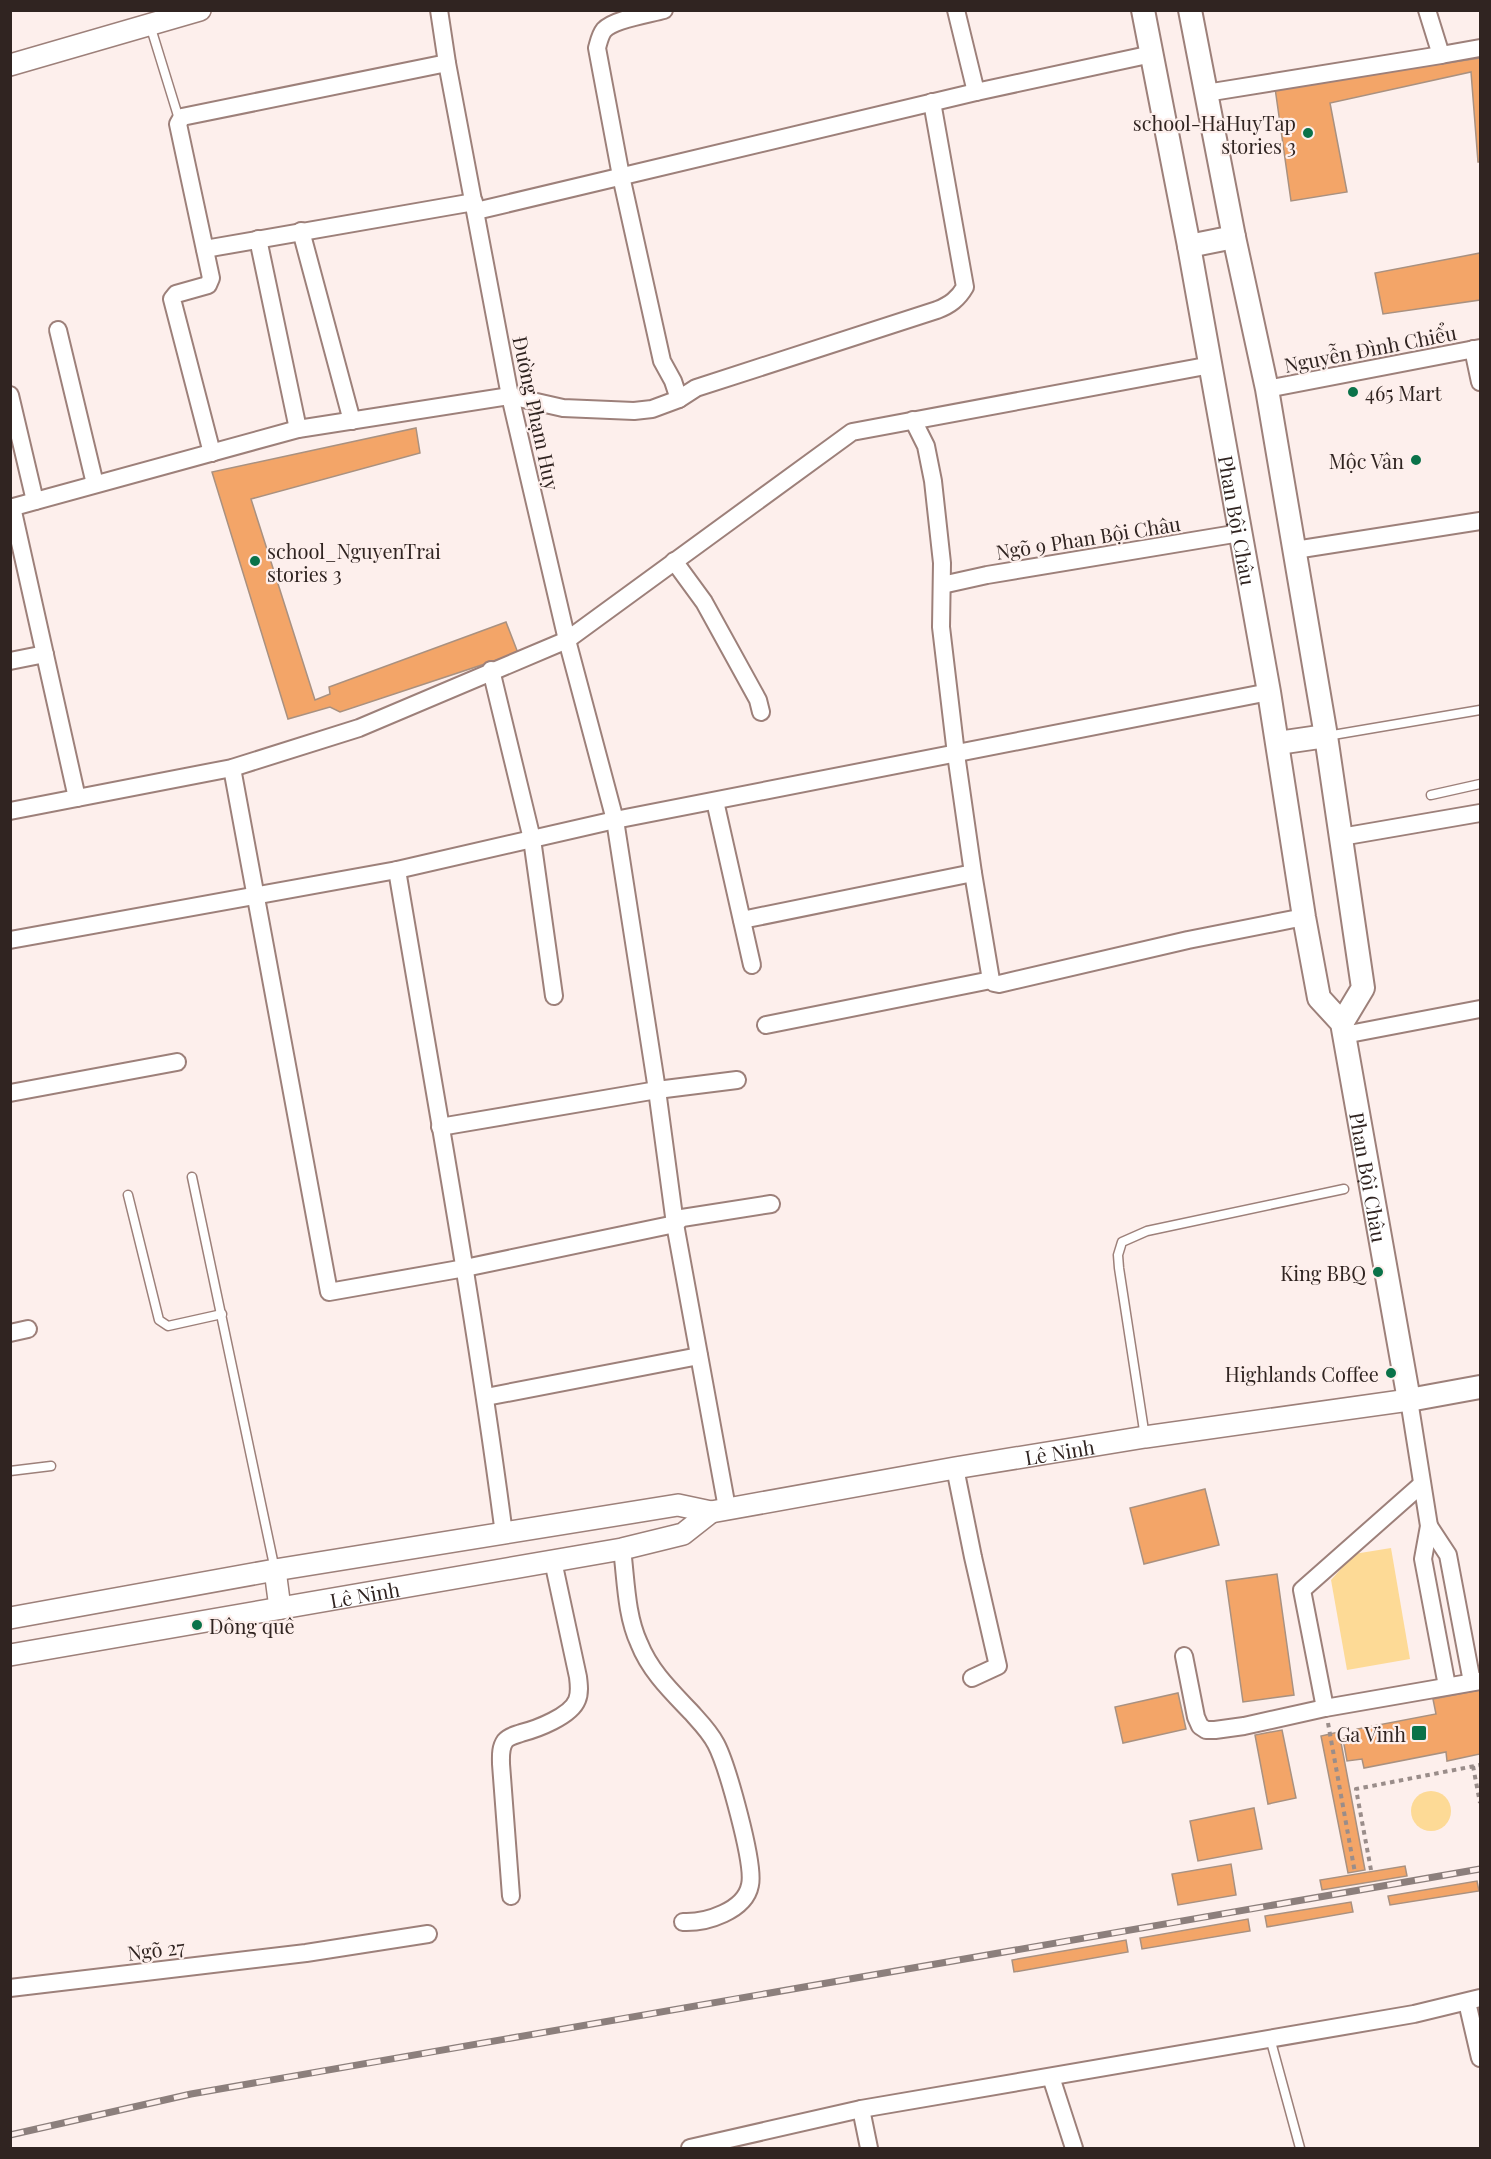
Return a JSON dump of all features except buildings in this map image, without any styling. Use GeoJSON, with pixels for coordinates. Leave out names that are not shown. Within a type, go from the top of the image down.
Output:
{"type":"FeatureCollection","features":[{"type":"Feature","properties":{"kind":"main road","name":"Phan Bội Châu"},"geometry":{"type":"LineString","coordinates":[[1143,10],[1211,365],[1278,743],[1304,917],[1319,998],[1343,1029],[1409,1400]]}},
{"type":"Feature","properties":{"kind":"main road"},"geometry":{"type":"LineString","coordinates":[[1190,10],[1234,237],[1267,389],[1326,736],[1364,988],[1343,1029]]}},
{"type":"Feature","properties":{"kind":"main road"},"geometry":{"type":"LineString","coordinates":[[1189,246],[1234,237]]}},
{"type":"Feature","properties":{"kind":"main road"},"geometry":{"type":"LineString","coordinates":[[1278,743],[1326,736]]}},
{"type":"Feature","properties":{"kind":"main road"},"geometry":{"type":"LineString","coordinates":[[1409,1400],[1480,1387]]}},
{"type":"Feature","properties":{"kind":"street"},"geometry":{"type":"LineString","coordinates":[[10,65],[200,10]]}},
{"type":"Feature","properties":{"kind":"street","name":"Đường Phạm Huy"},"geometry":{"type":"LineString","coordinates":[[439,10],[510,396],[567,640],[615,820],[657,1090],[675,1224],[699,1356],[719,1510]]}},
{"type":"Feature","properties":{"kind":"street"},"geometry":{"type":"LineString","coordinates":[[664,10],[614,23],[606,28],[597,48],[621,176],[662,361],[673,381],[679,399]]}},
{"type":"Feature","properties":{"kind":"street"},"geometry":{"type":"LineString","coordinates":[[956,10],[976,92]]}},
{"type":"Feature","properties":{"kind":"street"},"geometry":{"type":"LineString","coordinates":[[1427,10],[1441,55]]}},
{"type":"Feature","properties":{"kind":"street"},"geometry":{"type":"LineString","coordinates":[[1206,93],[1480,48]]}},
{"type":"Feature","properties":{"kind":"street"},"geometry":{"type":"LineString","coordinates":[[205,249],[301,231],[475,206],[621,176],[932,102],[1152,54]]}},
{"type":"Feature","properties":{"kind":"street"},"geometry":{"type":"LineString","coordinates":[[212,453],[172,299],[176,294],[210,284],[211,278],[178,124],[180,119],[447,63]]}},
{"type":"Feature","properties":{"kind":"street"},"geometry":{"type":"LineString","coordinates":[[77,798],[11,507],[298,429],[510,396],[563,408],[634,411],[652,409],[679,399],[696,388],[947,306],[959,297],[965,287],[932,102]]}},
{"type":"Feature","properties":{"kind":"street"},"geometry":{"type":"LineString","coordinates":[[301,231],[352,421]]}},
{"type":"Feature","properties":{"kind":"street"},"geometry":{"type":"LineString","coordinates":[[258,238],[298,429]]}},
{"type":"Feature","properties":{"kind":"street"},"geometry":{"type":"LineString","coordinates":[[58,330],[95,484]]}},
{"type":"Feature","properties":{"kind":"street"},"geometry":{"type":"LineString","coordinates":[[1477,349],[1480,382]]}},
{"type":"Feature","properties":{"kind":"street","name":"Nguyễn Đình Chiểu"},"geometry":{"type":"LineString","coordinates":[[1267,389],[1477,349]]}},
{"type":"Feature","properties":{"kind":"street"},"geometry":{"type":"LineString","coordinates":[[10,811],[232,768],[359,728],[491,670],[567,640],[852,432],[1211,365]]}},
{"type":"Feature","properties":{"kind":"street"},"geometry":{"type":"LineString","coordinates":[[10,395],[35,501]]}},
{"type":"Feature","properties":{"kind":"street"},"geometry":{"type":"LineString","coordinates":[[914,420],[926,446],[933,481],[942,563],[941,627],[956,754],[991,980],[999,984],[1188,939],[1304,917]]}},
{"type":"Feature","properties":{"kind":"street"},"geometry":{"type":"LineString","coordinates":[[1295,550],[1480,521]]}},
{"type":"Feature","properties":{"kind":"street","name":"Ngõ 9 Phan Bội Châu"},"geometry":{"type":"LineString","coordinates":[[942,585],[987,575],[1240,533]]}},
{"type":"Feature","properties":{"kind":"street"},"geometry":{"type":"LineString","coordinates":[[674,561],[704,602],[758,700],[761,712]]}},
{"type":"Feature","properties":{"kind":"street"},"geometry":{"type":"LineString","coordinates":[[10,661],[45,654]]}},
{"type":"Feature","properties":{"kind":"street"},"geometry":{"type":"LineString","coordinates":[[491,670],[532,839],[554,996]]}},
{"type":"Feature","properties":{"kind":"street"},"geometry":{"type":"LineString","coordinates":[[10,940],[397,870],[615,820],[1269,692]]}},
{"type":"Feature","properties":{"kind":"street"},"geometry":{"type":"LineString","coordinates":[[232,768],[329,1292],[465,1269],[675,1224],[682,1218],[771,1203]]}},
{"type":"Feature","properties":{"kind":"street"},"geometry":{"type":"LineString","coordinates":[[715,801],[752,965]]}},
{"type":"Feature","properties":{"kind":"street"},"geometry":{"type":"LineString","coordinates":[[1341,837],[1480,813]]}},
{"type":"Feature","properties":{"kind":"street"},"geometry":{"type":"LineString","coordinates":[[397,870],[486,1397],[504,1534]]}},
{"type":"Feature","properties":{"kind":"street"},"geometry":{"type":"LineString","coordinates":[[742,920],[973,873]]}},
{"type":"Feature","properties":{"kind":"street"},"geometry":{"type":"LineString","coordinates":[[766,1025],[991,980]]}},
{"type":"Feature","properties":{"kind":"street"},"geometry":{"type":"LineString","coordinates":[[1343,1029],[1480,1009]]}},
{"type":"Feature","properties":{"kind":"street"},"geometry":{"type":"LineString","coordinates":[[10,1093],[177,1062]]}},
{"type":"Feature","properties":{"kind":"street"},"geometry":{"type":"LineString","coordinates":[[440,1127],[657,1090],[737,1080]]}},
{"type":"Feature","properties":{"kind":"street"},"geometry":{"type":"LineString","coordinates":[[10,1333],[28,1329]]}},
{"type":"Feature","properties":{"kind":"street"},"geometry":{"type":"LineString","coordinates":[[486,1397],[699,1356]]}},
{"type":"Feature","properties":{"kind":"street"},"geometry":{"type":"LineString","coordinates":[[1409,1400],[1429,1526],[1423,1559],[1447,1686]]}},
{"type":"Feature","properties":{"kind":"street","name":"Lê Ninh"},"geometry":{"type":"LineString","coordinates":[[10,1618],[275,1570],[678,1505],[719,1510],[1145,1437],[1409,1400]]}},
{"type":"Feature","properties":{"kind":"street"},"geometry":{"type":"LineString","coordinates":[[955,1468],[998,1666],[972,1678]]}},
{"type":"Feature","properties":{"kind":"street"},"geometry":{"type":"LineString","coordinates":[[1325,1708],[1302,1590],[1422,1484]]}},
{"type":"Feature","properties":{"kind":"street","name":"Lê Ninh"},"geometry":{"type":"LineString","coordinates":[[10,1655],[622,1549],[683,1534],[719,1510]]}},
{"type":"Feature","properties":{"kind":"street"},"geometry":{"type":"LineString","coordinates":[[1184,1656],[1196,1717],[1200,1726],[1206,1730],[1244,1726],[1325,1708],[1476,1681],[1448,1555],[1429,1526]]}},
{"type":"Feature","properties":{"kind":"street"},"geometry":{"type":"LineString","coordinates":[[622,1549],[632,1620],[639,1644],[662,1681],[701,1723],[716,1744],[738,1811],[750,1867],[750,1887],[743,1900],[735,1907],[702,1921],[683,1922]]}},
{"type":"Feature","properties":{"kind":"street"},"geometry":{"type":"LineString","coordinates":[[511,1896],[501,1764],[502,1746],[506,1740],[568,1712],[575,1705],[579,1691],[553,1561]]}},
{"type":"Feature","properties":{"kind":"street"},"geometry":{"type":"LineString","coordinates":[[275,1570],[280,1608]]}},
{"type":"Feature","properties":{"kind":"street","name":"Ngõ 27"},"geometry":{"type":"LineString","coordinates":[[10,1988],[306,1953],[428,1934]]}},
{"type":"Feature","properties":{"kind":"street"},"geometry":{"type":"LineString","coordinates":[[690,2148],[861,2109],[1414,2014],[1474,2000],[1480,2058]]}},
{"type":"Feature","properties":{"kind":"street"},"geometry":{"type":"LineString","coordinates":[[1051,2077],[1074,2148]]}},
{"type":"Feature","properties":{"kind":"street"},"geometry":{"type":"LineString","coordinates":[[861,2109],[869,2148]]}},
{"type":"Feature","properties":{"kind":"lane"},"geometry":{"type":"LineString","coordinates":[[150,25],[180,119]]}},
{"type":"Feature","properties":{"kind":"lane"},"geometry":{"type":"LineString","coordinates":[[1326,736],[1480,710]]}},
{"type":"Feature","properties":{"kind":"lane"},"geometry":{"type":"LineString","coordinates":[[1431,795],[1480,784]]}},
{"type":"Feature","properties":{"kind":"lane"},"geometry":{"type":"LineString","coordinates":[[192,1177],[275,1570]]}},
{"type":"Feature","properties":{"kind":"lane"},"geometry":{"type":"LineString","coordinates":[[1145,1437],[1119,1268],[1118,1255],[1122,1242],[1147,1231],[1344,1189]]}},
{"type":"Feature","properties":{"kind":"lane"},"geometry":{"type":"LineString","coordinates":[[128,1195],[159,1320],[168,1326],[222,1314]]}},
{"type":"Feature","properties":{"kind":"lane"},"geometry":{"type":"LineString","coordinates":[[10,1471],[51,1466]]}},
{"type":"Feature","properties":{"kind":"lane"},"geometry":{"type":"LineString","coordinates":[[1270,2037],[1300,2148]]}},
{"type":"Feature","properties":{"kind":"path"},"geometry":{"type":"LineString","coordinates":[[1325,1708],[1355,1873]]}},
{"type":"Feature","properties":{"kind":"path"},"geometry":{"type":"LineString","coordinates":[[1371,1870],[1356,1789],[1480,1765]]}},
{"type":"Feature","properties":{"kind":"path"},"geometry":{"type":"LineString","coordinates":[[1473,1766],[1480,1803]]}},
{"type":"Feature","properties":{"kind":"shaded area"},"geometry":{"type":"Polygon","coordinates":[[[1391,1548],[1410,1659],[1347,1670],[1331,1580],[1354,1554],[1391,1548]]]}},
{"type":"Feature","properties":{"kind":"shaded area"},"geometry":{"type":"Polygon","coordinates":[[[1431,1791],[1439,1792],[1445,1797],[1450,1803],[1450,1819],[1445,1825],[1439,1830],[1431,1831],[1423,1830],[1417,1825],[1412,1819],[1411,1811],[1412,1803],[1417,1797],[1423,1792],[1431,1791]]]}},
{"type":"Feature","properties":{"kind":"railway"},"geometry":{"type":"LineString","coordinates":[[10,2135],[191,2094],[1480,1869]]}},
{"type":"Feature","properties":{"kind":"place","name":"school-HaHuyTap stories 3"},"geometry":{"type":"Point","coordinates":[1308,133]}},
{"type":"Feature","properties":{"kind":"place","name":"465 Mart"},"geometry":{"type":"Point","coordinates":[1353,392]}},
{"type":"Feature","properties":{"kind":"place","name":"Mộc Vân"},"geometry":{"type":"Point","coordinates":[1416,460]}},
{"type":"Feature","properties":{"kind":"place","name":"school_NguyenTrai stories 3"},"geometry":{"type":"Point","coordinates":[255,561]}},
{"type":"Feature","properties":{"kind":"place","name":"King BBQ"},"geometry":{"type":"Point","coordinates":[1378,1272]}},
{"type":"Feature","properties":{"kind":"place","name":"Highlands Coffee"},"geometry":{"type":"Point","coordinates":[1391,1373]}},
{"type":"Feature","properties":{"kind":"place","name":"Dông quê"},"geometry":{"type":"Point","coordinates":[197,1625]}},
{"type":"Feature","properties":{"kind":"place","name":"Ga Vinh"},"geometry":{"type":"Point","coordinates":[1419,1733]}}]}
